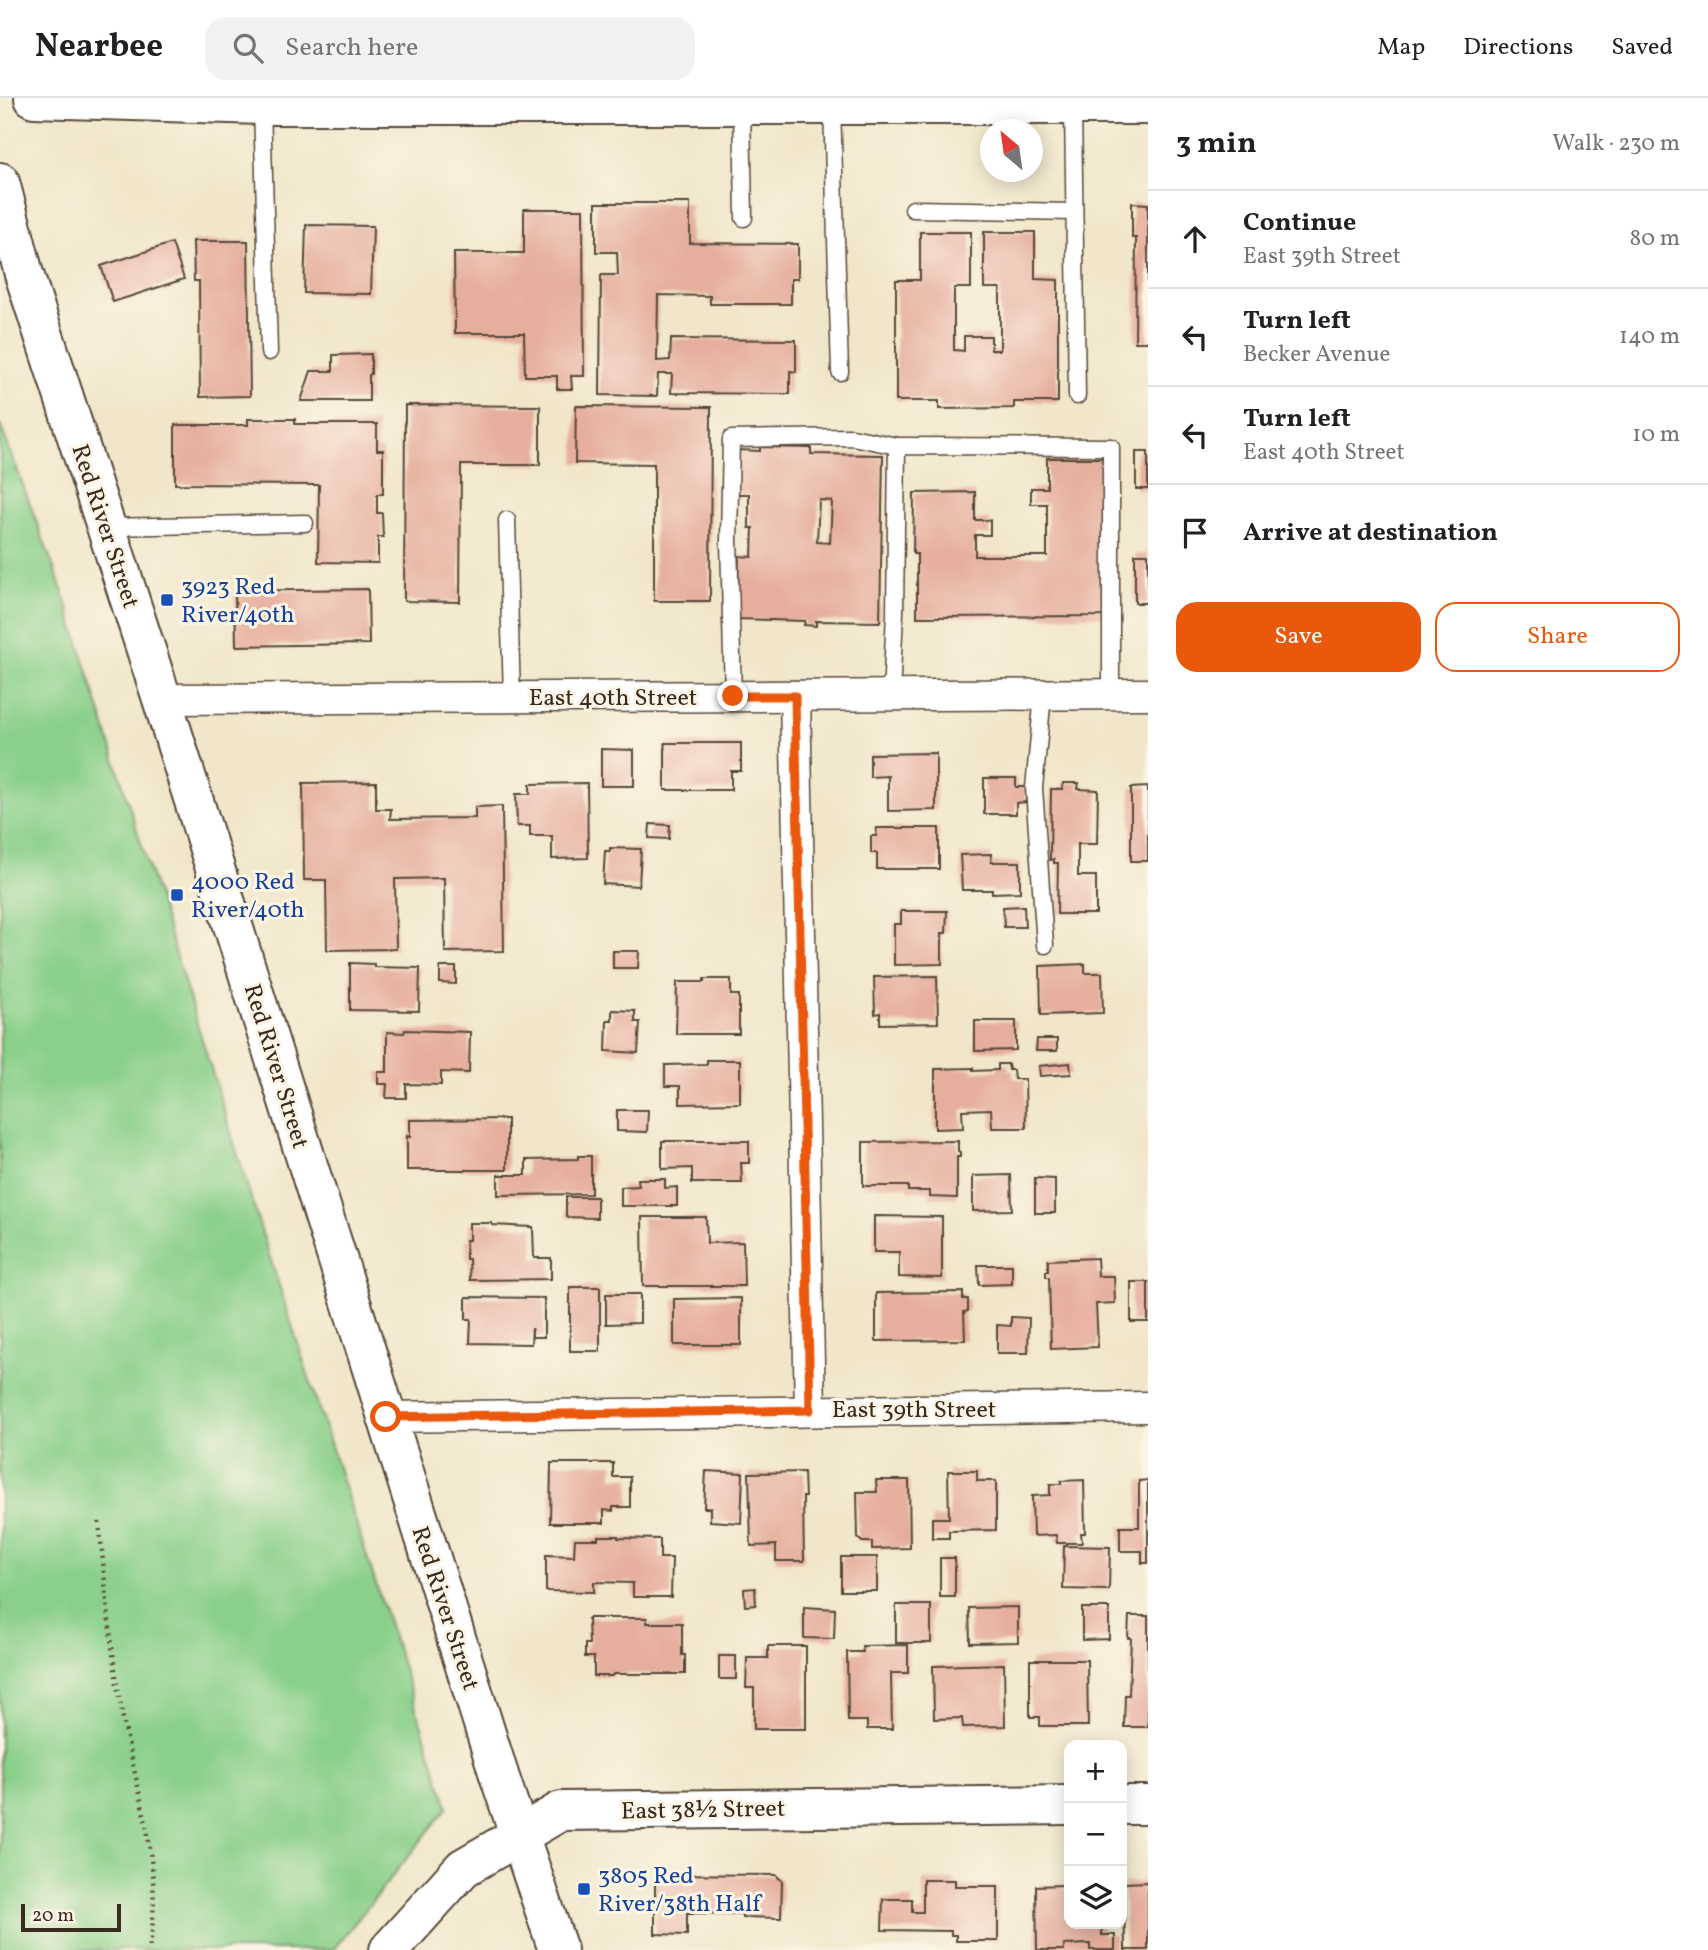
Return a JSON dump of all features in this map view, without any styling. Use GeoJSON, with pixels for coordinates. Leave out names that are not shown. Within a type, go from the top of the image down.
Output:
{"type":"FeatureCollection","features":[{"type":"Feature","properties":{"kind":"street"},"geometry":{"type":"LineString","coordinates":[[34,98],[262,105],[561,102],[742,106],[1148,105]]}},
{"type":"Feature","properties":{"kind":"street","name":"Red River Street"},"geometry":{"type":"LineString","coordinates":[[0,182],[24,274],[162,699],[386,1417],[558,1950]]}},
{"type":"Feature","properties":{"kind":"street","name":"East 40th Street"},"geometry":{"type":"LineString","coordinates":[[162,699],[1148,694]]}},
{"type":"Feature","properties":{"kind":"street"},"geometry":{"type":"LineString","coordinates":[[795,696],[810,1410]]}},
{"type":"Feature","properties":{"kind":"street","name":"East 39th Street"},"geometry":{"type":"LineString","coordinates":[[386,1417],[1148,1407]]}},
{"type":"Feature","properties":{"kind":"street","name":"East 38½ Street"},"geometry":{"type":"LineString","coordinates":[[388,1950],[463,1868],[561,1811],[1064,1805]]}},
{"type":"Feature","properties":{"kind":"street"},"geometry":{"type":"LineString","coordinates":[[1127,1805],[1148,1805]]}},
{"type":"Feature","properties":{"kind":"lane"},"geometry":{"type":"LineString","coordinates":[[262,105],[268,352]]}},
{"type":"Feature","properties":{"kind":"lane"},"geometry":{"type":"LineString","coordinates":[[742,106],[744,218]]}},
{"type":"Feature","properties":{"kind":"lane"},"geometry":{"type":"LineString","coordinates":[[832,106],[840,372]]}},
{"type":"Feature","properties":{"kind":"lane"},"geometry":{"type":"LineString","coordinates":[[1073,106],[1077,396]]}},
{"type":"Feature","properties":{"kind":"lane"},"geometry":{"type":"LineString","coordinates":[[913,209],[1074,212]]}},
{"type":"Feature","properties":{"kind":"lane"},"geometry":{"type":"LineString","coordinates":[[733,696],[729,540],[731,439],[852,437],[897,446],[1111,447],[1111,694]]}},
{"type":"Feature","properties":{"kind":"lane"},"geometry":{"type":"LineString","coordinates":[[891,696],[897,446]]}},
{"type":"Feature","properties":{"kind":"lane"},"geometry":{"type":"LineString","coordinates":[[507,520],[512,698]]}},
{"type":"Feature","properties":{"kind":"lane"},"geometry":{"type":"LineString","coordinates":[[106,527],[305,523]]}},
{"type":"Feature","properties":{"kind":"lane"},"geometry":{"type":"LineString","coordinates":[[1043,695],[1034,788],[1045,945]]}},
{"type":"Feature","properties":{"kind":"path"},"geometry":{"type":"LineString","coordinates":[[99,1522],[116,1675],[151,1854],[153,1905],[149,1950]]}},
{"type":"Feature","properties":{"kind":"green space"},"geometry":{"type":"Polygon","coordinates":[[[0,424],[64,595],[262,1233],[448,1807],[333,1950],[0,1950],[0,424]]]}},
{"type":"Feature","properties":{"kind":"building"},"geometry":{"type":"Polygon","coordinates":[[[596,203],[690,203],[690,243],[798,244],[798,279],[791,279],[791,304],[710,304],[710,296],[658,295],[657,361],[670,360],[671,339],[796,340],[796,372],[790,371],[790,394],[671,393],[672,374],[658,374],[657,396],[600,395],[601,275],[618,275],[617,252],[596,252],[596,203]]]}},
{"type":"Feature","properties":{"kind":"building"},"geometry":{"type":"Polygon","coordinates":[[[1132,203],[1148,204],[1148,342],[1135,342],[1136,238],[1132,238],[1132,203]]]}},
{"type":"Feature","properties":{"kind":"building"},"geometry":{"type":"Polygon","coordinates":[[[524,209],[583,209],[584,376],[571,376],[572,389],[557,389],[557,376],[525,376],[524,333],[455,333],[454,253],[524,253],[524,209]]]}},
{"type":"Feature","properties":{"kind":"building"},"geometry":{"type":"Polygon","coordinates":[[[306,225],[373,226],[371,294],[304,293],[306,225]]]}},
{"type":"Feature","properties":{"kind":"building"},"geometry":{"type":"Polygon","coordinates":[[[920,232],[971,232],[971,288],[954,288],[954,350],[964,351],[964,336],[991,336],[991,350],[1000,350],[1000,288],[984,288],[984,232],[1035,232],[1035,279],[1058,280],[1058,402],[1014,402],[1014,408],[939,409],[939,401],[896,401],[896,280],[920,280],[920,232]]]}},
{"type":"Feature","properties":{"kind":"building"},"geometry":{"type":"Polygon","coordinates":[[[193,241],[248,241],[250,396],[200,397],[199,281],[194,281],[193,241]]]}},
{"type":"Feature","properties":{"kind":"building"},"geometry":{"type":"Polygon","coordinates":[[[172,243],[184,279],[113,302],[101,266],[172,243]]]}},
{"type":"Feature","properties":{"kind":"building"},"geometry":{"type":"Polygon","coordinates":[[[371,354],[369,401],[301,401],[311,371],[333,371],[333,355],[371,354]]]}},
{"type":"Feature","properties":{"kind":"building"},"geometry":{"type":"Polygon","coordinates":[[[405,405],[540,406],[540,465],[461,465],[460,602],[404,601],[405,405]]]}},
{"type":"Feature","properties":{"kind":"building"},"geometry":{"type":"Polygon","coordinates":[[[576,406],[711,407],[710,601],[654,601],[654,464],[575,463],[576,406]]]}},
{"type":"Feature","properties":{"kind":"building"},"geometry":{"type":"Polygon","coordinates":[[[248,419],[295,419],[295,424],[377,424],[377,450],[383,450],[383,494],[377,494],[377,513],[382,513],[383,537],[378,537],[378,563],[318,562],[319,485],[175,484],[175,425],[248,425],[248,419]]]}},
{"type":"Feature","properties":{"kind":"building"},"geometry":{"type":"Polygon","coordinates":[[[760,447],[811,448],[811,454],[883,455],[880,622],[816,621],[816,626],[804,625],[805,621],[737,619],[739,556],[752,557],[753,528],[749,528],[749,494],[736,494],[737,450],[760,451],[760,447]],[[819,500],[817,542],[830,543],[832,501],[819,500]]]}},
{"type":"Feature","properties":{"kind":"building"},"geometry":{"type":"Polygon","coordinates":[[[1136,452],[1148,452],[1148,489],[1136,489],[1136,452]]]}},
{"type":"Feature","properties":{"kind":"building"},"geometry":{"type":"Polygon","coordinates":[[[1047,458],[1106,458],[1107,616],[917,617],[917,554],[913,554],[914,493],[975,492],[975,520],[990,520],[990,535],[975,535],[975,556],[1047,556],[1047,504],[1031,504],[1031,488],[1047,488],[1047,458]]]}},
{"type":"Feature","properties":{"kind":"building"},"geometry":{"type":"Polygon","coordinates":[[[1135,554],[1148,554],[1148,603],[1135,603],[1135,554]]]}},
{"type":"Feature","properties":{"kind":"building"},"geometry":{"type":"Polygon","coordinates":[[[368,589],[369,644],[236,646],[235,591],[368,589]]]}},
{"type":"Feature","properties":{"kind":"building"},"geometry":{"type":"Polygon","coordinates":[[[665,743],[741,743],[741,771],[731,771],[731,790],[665,790],[665,743]]]}},
{"type":"Feature","properties":{"kind":"building"},"geometry":{"type":"Polygon","coordinates":[[[601,749],[634,750],[634,786],[601,786],[601,749]]]}},
{"type":"Feature","properties":{"kind":"building"},"geometry":{"type":"Polygon","coordinates":[[[936,753],[936,810],[888,811],[888,776],[870,777],[870,754],[936,753]]]}},
{"type":"Feature","properties":{"kind":"building"},"geometry":{"type":"Polygon","coordinates":[[[984,778],[1016,778],[1016,787],[1027,787],[1026,802],[1016,803],[1016,814],[984,814],[984,778]]]}},
{"type":"Feature","properties":{"kind":"building"},"geometry":{"type":"Polygon","coordinates":[[[376,782],[376,809],[391,809],[390,819],[475,818],[475,807],[502,806],[504,951],[445,952],[444,878],[395,879],[396,949],[327,950],[326,880],[304,880],[303,783],[376,782]]]}},
{"type":"Feature","properties":{"kind":"building"},"geometry":{"type":"Polygon","coordinates":[[[587,783],[588,858],[552,859],[552,836],[530,836],[530,826],[517,826],[516,794],[530,794],[530,784],[587,783]]]}},
{"type":"Feature","properties":{"kind":"building"},"geometry":{"type":"Polygon","coordinates":[[[1063,783],[1079,783],[1078,789],[1098,790],[1097,844],[1078,844],[1078,876],[1096,876],[1096,914],[1057,914],[1058,863],[1054,863],[1054,859],[1050,860],[1051,789],[1062,789],[1063,783]]]}},
{"type":"Feature","properties":{"kind":"building"},"geometry":{"type":"Polygon","coordinates":[[[1148,787],[1148,861],[1131,861],[1131,788],[1148,787]]]}},
{"type":"Feature","properties":{"kind":"building"},"geometry":{"type":"Polygon","coordinates":[[[650,824],[670,825],[669,839],[649,838],[650,824]]]}},
{"type":"Feature","properties":{"kind":"building"},"geometry":{"type":"Polygon","coordinates":[[[877,828],[939,828],[939,869],[877,869],[877,853],[871,853],[871,836],[876,836],[877,828]]]}},
{"type":"Feature","properties":{"kind":"building"},"geometry":{"type":"Polygon","coordinates":[[[610,848],[641,849],[639,886],[603,884],[605,851],[610,851],[610,848]]]}},
{"type":"Feature","properties":{"kind":"building"},"geometry":{"type":"Polygon","coordinates":[[[991,854],[991,862],[1020,862],[1020,892],[962,890],[960,855],[991,854]]]}},
{"type":"Feature","properties":{"kind":"building"},"geometry":{"type":"Polygon","coordinates":[[[1024,906],[1025,927],[1004,927],[1003,907],[1024,906]]]}},
{"type":"Feature","properties":{"kind":"building"},"geometry":{"type":"Polygon","coordinates":[[[901,911],[947,911],[946,933],[942,933],[942,964],[894,965],[894,924],[901,924],[901,911]]]}},
{"type":"Feature","properties":{"kind":"building"},"geometry":{"type":"Polygon","coordinates":[[[613,951],[639,951],[638,968],[613,968],[613,951]]]}},
{"type":"Feature","properties":{"kind":"building"},"geometry":{"type":"Polygon","coordinates":[[[350,963],[374,964],[374,967],[420,968],[419,1011],[350,1010],[350,963]]]}},
{"type":"Feature","properties":{"kind":"building"},"geometry":{"type":"Polygon","coordinates":[[[1085,964],[1085,973],[1102,973],[1103,1013],[1041,1015],[1040,966],[1085,964]]]}},
{"type":"Feature","properties":{"kind":"building"},"geometry":{"type":"Polygon","coordinates":[[[440,967],[456,967],[456,984],[440,983],[440,967]]]}},
{"type":"Feature","properties":{"kind":"building"},"geometry":{"type":"Polygon","coordinates":[[[937,976],[938,1023],[880,1024],[880,1013],[875,1014],[874,977],[937,976]]]}},
{"type":"Feature","properties":{"kind":"building"},"geometry":{"type":"Polygon","coordinates":[[[704,979],[731,979],[731,995],[739,995],[739,1034],[676,1034],[677,982],[704,982],[704,979]]]}},
{"type":"Feature","properties":{"kind":"building"},"geometry":{"type":"Polygon","coordinates":[[[612,1010],[635,1011],[635,1022],[640,1022],[638,1053],[606,1051],[607,1020],[612,1020],[612,1010]]]}},
{"type":"Feature","properties":{"kind":"building"},"geometry":{"type":"Polygon","coordinates":[[[975,1021],[1016,1021],[1016,1050],[975,1051],[975,1021]]]}},
{"type":"Feature","properties":{"kind":"building"},"geometry":{"type":"Polygon","coordinates":[[[405,1030],[470,1032],[469,1073],[441,1072],[441,1085],[406,1084],[406,1098],[386,1098],[387,1084],[378,1084],[378,1072],[387,1072],[387,1032],[404,1033],[405,1030]]]}},
{"type":"Feature","properties":{"kind":"building"},"geometry":{"type":"Polygon","coordinates":[[[1037,1039],[1057,1039],[1057,1051],[1036,1051],[1037,1039]]]}},
{"type":"Feature","properties":{"kind":"building"},"geometry":{"type":"Polygon","coordinates":[[[707,1060],[740,1060],[740,1103],[680,1104],[680,1086],[665,1086],[665,1065],[707,1064],[707,1060]]]}},
{"type":"Feature","properties":{"kind":"building"},"geometry":{"type":"Polygon","coordinates":[[[1070,1063],[1071,1074],[1040,1076],[1039,1066],[1070,1063]]]}},
{"type":"Feature","properties":{"kind":"building"},"geometry":{"type":"Polygon","coordinates":[[[998,1064],[1008,1064],[1009,1070],[1013,1070],[1014,1079],[1025,1079],[1026,1128],[992,1128],[991,1109],[962,1110],[963,1128],[935,1129],[935,1069],[998,1070],[998,1064]]]}},
{"type":"Feature","properties":{"kind":"building"},"geometry":{"type":"Polygon","coordinates":[[[617,1110],[648,1110],[647,1132],[617,1131],[617,1110]]]}},
{"type":"Feature","properties":{"kind":"building"},"geometry":{"type":"Polygon","coordinates":[[[507,1119],[507,1170],[407,1170],[410,1120],[507,1119]]]}},
{"type":"Feature","properties":{"kind":"building"},"geometry":{"type":"Polygon","coordinates":[[[662,1141],[749,1141],[749,1163],[741,1163],[742,1183],[692,1183],[692,1168],[662,1169],[662,1141]]]}},
{"type":"Feature","properties":{"kind":"building"},"geometry":{"type":"Polygon","coordinates":[[[958,1141],[960,1157],[957,1157],[957,1198],[930,1197],[930,1191],[908,1191],[908,1186],[863,1186],[863,1142],[958,1141]]]}},
{"type":"Feature","properties":{"kind":"building"},"geometry":{"type":"Polygon","coordinates":[[[578,1156],[591,1156],[591,1194],[498,1195],[498,1175],[526,1175],[526,1160],[578,1159],[578,1156]]]}},
{"type":"Feature","properties":{"kind":"building"},"geometry":{"type":"Polygon","coordinates":[[[1011,1175],[1012,1210],[973,1211],[973,1176],[1011,1175]]]}},
{"type":"Feature","properties":{"kind":"building"},"geometry":{"type":"Polygon","coordinates":[[[1035,1178],[1055,1179],[1055,1213],[1035,1213],[1035,1178]]]}},
{"type":"Feature","properties":{"kind":"building"},"geometry":{"type":"Polygon","coordinates":[[[638,1179],[665,1179],[665,1188],[677,1187],[677,1206],[621,1206],[621,1187],[639,1186],[638,1179]]]}},
{"type":"Feature","properties":{"kind":"building"},"geometry":{"type":"Polygon","coordinates":[[[566,1197],[597,1197],[597,1218],[566,1217],[566,1197]]]}},
{"type":"Feature","properties":{"kind":"building"},"geometry":{"type":"Polygon","coordinates":[[[874,1216],[942,1217],[942,1278],[899,1277],[899,1252],[874,1252],[874,1216]]]}},
{"type":"Feature","properties":{"kind":"building"},"geometry":{"type":"Polygon","coordinates":[[[642,1217],[706,1217],[707,1243],[743,1242],[744,1286],[643,1286],[642,1217]]]}},
{"type":"Feature","properties":{"kind":"building"},"geometry":{"type":"Polygon","coordinates":[[[469,1223],[533,1227],[534,1258],[551,1258],[551,1279],[470,1280],[469,1259],[466,1259],[469,1223]]]}},
{"type":"Feature","properties":{"kind":"building"},"geometry":{"type":"Polygon","coordinates":[[[1097,1258],[1098,1276],[1114,1276],[1115,1303],[1096,1304],[1098,1347],[1051,1349],[1049,1277],[1046,1277],[1048,1260],[1097,1258]]]}},
{"type":"Feature","properties":{"kind":"building"},"geometry":{"type":"Polygon","coordinates":[[[978,1265],[1012,1265],[1012,1284],[979,1285],[978,1265]]]}},
{"type":"Feature","properties":{"kind":"building"},"geometry":{"type":"Polygon","coordinates":[[[1131,1282],[1148,1282],[1148,1322],[1131,1322],[1131,1282]]]}},
{"type":"Feature","properties":{"kind":"building"},"geometry":{"type":"Polygon","coordinates":[[[570,1287],[600,1287],[600,1351],[570,1351],[570,1287]]]}},
{"type":"Feature","properties":{"kind":"building"},"geometry":{"type":"Polygon","coordinates":[[[963,1292],[963,1299],[968,1299],[968,1311],[964,1312],[965,1340],[876,1341],[876,1293],[963,1292]]]}},
{"type":"Feature","properties":{"kind":"building"},"geometry":{"type":"Polygon","coordinates":[[[606,1294],[640,1294],[640,1323],[606,1324],[606,1294]]]}},
{"type":"Feature","properties":{"kind":"building"},"geometry":{"type":"Polygon","coordinates":[[[466,1297],[544,1298],[544,1337],[532,1337],[532,1328],[531,1344],[470,1343],[471,1319],[466,1319],[466,1297]]]}},
{"type":"Feature","properties":{"kind":"building"},"geometry":{"type":"Polygon","coordinates":[[[741,1298],[741,1345],[674,1345],[674,1299],[741,1298]]]}},
{"type":"Feature","properties":{"kind":"building"},"geometry":{"type":"Polygon","coordinates":[[[1011,1317],[1029,1318],[1028,1353],[997,1353],[997,1325],[1011,1326],[1011,1317]]]}},
{"type":"Feature","properties":{"kind":"building"},"geometry":{"type":"Polygon","coordinates":[[[551,1463],[613,1463],[613,1477],[630,1477],[630,1507],[604,1510],[604,1523],[550,1523],[551,1463]]]}},
{"type":"Feature","properties":{"kind":"building"},"geometry":{"type":"Polygon","coordinates":[[[706,1471],[743,1473],[741,1523],[710,1521],[710,1508],[704,1508],[706,1471]]]}},
{"type":"Feature","properties":{"kind":"building"},"geometry":{"type":"Polygon","coordinates":[[[948,1471],[977,1471],[977,1481],[996,1481],[996,1530],[949,1531],[949,1538],[932,1538],[932,1518],[949,1518],[948,1471]]]}},
{"type":"Feature","properties":{"kind":"building"},"geometry":{"type":"Polygon","coordinates":[[[804,1472],[804,1561],[776,1561],[776,1545],[751,1546],[749,1473],[804,1472]]]}},
{"type":"Feature","properties":{"kind":"building"},"geometry":{"type":"Polygon","coordinates":[[[876,1480],[909,1480],[910,1548],[872,1549],[872,1542],[862,1542],[858,1538],[857,1492],[877,1492],[876,1480]]]}},
{"type":"Feature","properties":{"kind":"building"},"geometry":{"type":"Polygon","coordinates":[[[1084,1480],[1085,1533],[1081,1533],[1082,1543],[1057,1543],[1056,1535],[1033,1536],[1032,1496],[1050,1495],[1050,1484],[1084,1480]]]}},
{"type":"Feature","properties":{"kind":"building"},"geometry":{"type":"Polygon","coordinates":[[[1148,1480],[1148,1563],[1142,1563],[1142,1551],[1120,1551],[1120,1527],[1139,1527],[1139,1481],[1148,1480]]]}},
{"type":"Feature","properties":{"kind":"building"},"geometry":{"type":"Polygon","coordinates":[[[598,1536],[660,1539],[660,1558],[672,1558],[671,1597],[633,1597],[633,1583],[594,1582],[594,1592],[546,1591],[546,1555],[574,1556],[575,1539],[598,1539],[598,1536]]]}},
{"type":"Feature","properties":{"kind":"building"},"geometry":{"type":"Polygon","coordinates":[[[1064,1546],[1110,1547],[1109,1590],[1063,1589],[1064,1546]]]}},
{"type":"Feature","properties":{"kind":"building"},"geometry":{"type":"Polygon","coordinates":[[[841,1557],[877,1557],[877,1591],[841,1591],[841,1557]]]}},
{"type":"Feature","properties":{"kind":"building"},"geometry":{"type":"Polygon","coordinates":[[[940,1558],[955,1558],[955,1597],[940,1597],[940,1558]]]}},
{"type":"Feature","properties":{"kind":"building"},"geometry":{"type":"Polygon","coordinates":[[[755,1588],[756,1605],[745,1606],[744,1589],[755,1588]]]}},
{"type":"Feature","properties":{"kind":"building"},"geometry":{"type":"Polygon","coordinates":[[[896,1605],[931,1605],[931,1643],[896,1643],[896,1605]]]}},
{"type":"Feature","properties":{"kind":"building"},"geometry":{"type":"Polygon","coordinates":[[[804,1607],[835,1609],[834,1639],[804,1638],[804,1607]]]}},
{"type":"Feature","properties":{"kind":"building"},"geometry":{"type":"Polygon","coordinates":[[[1018,1607],[1018,1642],[970,1643],[969,1608],[1018,1607]]]}},
{"type":"Feature","properties":{"kind":"building"},"geometry":{"type":"Polygon","coordinates":[[[1082,1608],[1109,1608],[1109,1639],[1082,1640],[1082,1608]]]}},
{"type":"Feature","properties":{"kind":"building"},"geometry":{"type":"Polygon","coordinates":[[[1129,1616],[1148,1616],[1148,1727],[1124,1727],[1125,1695],[1129,1695],[1129,1616]]]}},
{"type":"Feature","properties":{"kind":"building"},"geometry":{"type":"Polygon","coordinates":[[[588,1618],[647,1618],[647,1623],[682,1623],[685,1674],[594,1676],[594,1657],[585,1657],[585,1644],[589,1644],[588,1618]]]}},
{"type":"Feature","properties":{"kind":"building"},"geometry":{"type":"Polygon","coordinates":[[[908,1645],[908,1673],[891,1673],[892,1729],[867,1729],[867,1721],[848,1721],[847,1652],[863,1652],[862,1646],[908,1645]]]}},
{"type":"Feature","properties":{"kind":"building"},"geometry":{"type":"Polygon","coordinates":[[[768,1646],[806,1646],[806,1729],[754,1729],[754,1688],[746,1688],[747,1658],[768,1658],[768,1646]]]}},
{"type":"Feature","properties":{"kind":"building"},"geometry":{"type":"Polygon","coordinates":[[[719,1656],[736,1656],[736,1679],[719,1679],[719,1656]]]}},
{"type":"Feature","properties":{"kind":"building"},"geometry":{"type":"Polygon","coordinates":[[[1030,1660],[1087,1660],[1088,1726],[1040,1726],[1040,1717],[1030,1717],[1030,1660]]]}},
{"type":"Feature","properties":{"kind":"building"},"geometry":{"type":"Polygon","coordinates":[[[1004,1664],[1005,1726],[963,1727],[962,1718],[934,1719],[933,1666],[1004,1664]]]}},
{"type":"Feature","properties":{"kind":"building"},"geometry":{"type":"Polygon","coordinates":[[[661,1874],[776,1875],[782,1881],[781,1918],[687,1913],[687,1935],[655,1934],[655,1880],[661,1874]]]}},
{"type":"Feature","properties":{"kind":"building"},"geometry":{"type":"Polygon","coordinates":[[[923,1880],[955,1880],[955,1886],[998,1886],[998,1941],[956,1941],[956,1935],[951,1935],[951,1931],[882,1930],[883,1899],[912,1899],[912,1912],[923,1912],[923,1880]]]}},
{"type":"Feature","properties":{"kind":"building"},"geometry":{"type":"Polygon","coordinates":[[[1148,1882],[1148,1950],[1125,1950],[1127,1883],[1148,1882]]]}},
{"type":"Feature","properties":{"kind":"building"},"geometry":{"type":"Polygon","coordinates":[[[1063,1885],[1064,1929],[1102,1929],[1102,1935],[1115,1935],[1115,1950],[1090,1950],[1090,1944],[1064,1945],[1064,1950],[1037,1950],[1036,1886],[1063,1885]]]}},
{"type":"Feature","properties":{"kind":"place","name":"3923 Red River/40th"},"geometry":{"type":"Point","coordinates":[167,600]}},
{"type":"Feature","properties":{"kind":"place","name":"4000 Red River/40th"},"geometry":{"type":"Point","coordinates":[177,895]}},
{"type":"Feature","properties":{"kind":"place","name":"3805 Red River/38th Half"},"geometry":{"type":"Point","coordinates":[584,1889]}},
{"type":"Feature","properties":{"kind":"route"},"geometry":{"type":"LineString","coordinates":[[386,1417],[810,1410],[795,696],[733,696]]}}]}
